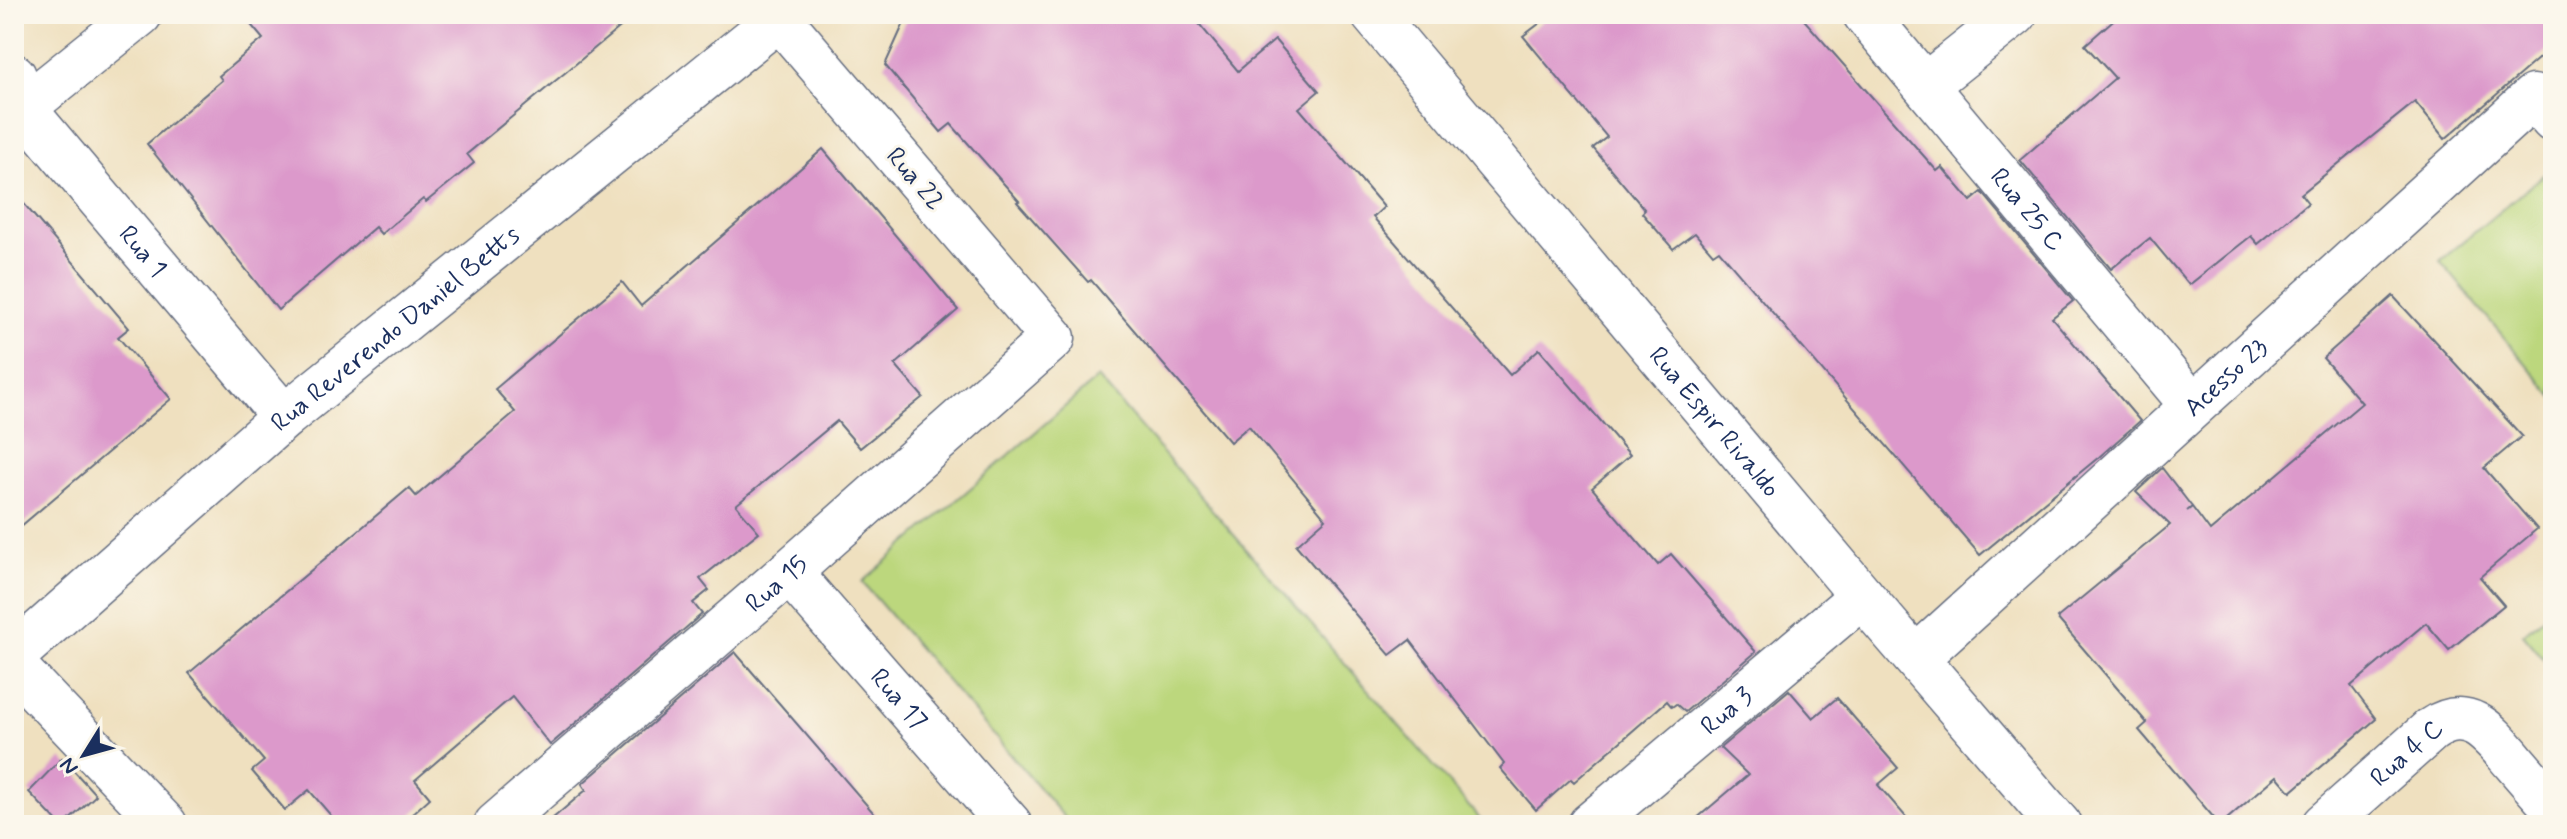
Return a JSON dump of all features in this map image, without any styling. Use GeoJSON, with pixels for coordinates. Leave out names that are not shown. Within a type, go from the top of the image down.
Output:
{"type":"FeatureCollection","features":[{"type":"Feature","properties":{"kind":"street"},"geometry":{"type":"LineString","coordinates":[[18,92],[140,14]]}},
{"type":"Feature","properties":{"kind":"street","name":"Rua Espir Rivaldo"},"geometry":{"type":"LineString","coordinates":[[1373,14],[1862,596],[2059,825]]}},
{"type":"Feature","properties":{"kind":"street","name":"Rua 25 C"},"geometry":{"type":"LineString","coordinates":[[1865,14],[2192,405]]}},
{"type":"Feature","properties":{"kind":"street"},"geometry":{"type":"LineString","coordinates":[[1926,85],[2015,14]]}},
{"type":"Feature","properties":{"kind":"street","name":"Rua 22"},"geometry":{"type":"LineString","coordinates":[[782,16],[1053,338]]}},
{"type":"Feature","properties":{"kind":"street","name":"Rua Reverendo Daniel Betts"},"geometry":{"type":"LineString","coordinates":[[14,655],[284,417],[782,16]]}},
{"type":"Feature","properties":{"kind":"street","name":"Rua 1"},"geometry":{"type":"LineString","coordinates":[[18,92],[284,417]]}},
{"type":"Feature","properties":{"kind":"street","name":"Acesso 23"},"geometry":{"type":"LineString","coordinates":[[1916,658],[2192,405],[2543,108]]}},
{"type":"Feature","properties":{"kind":"street","name":"Rua 15"},"geometry":{"type":"LineString","coordinates":[[496,825],[1053,338]]}},
{"type":"Feature","properties":{"kind":"street","name":"Rua 17"},"geometry":{"type":"LineString","coordinates":[[789,572],[1010,825]]}},
{"type":"Feature","properties":{"kind":"street","name":"Rua 3"},"geometry":{"type":"LineString","coordinates":[[1590,825],[1862,596]]}},
{"type":"Feature","properties":{"kind":"street"},"geometry":{"type":"LineString","coordinates":[[14,666],[165,825]]}},
{"type":"Feature","properties":{"kind":"street","name":"Rua 4 C"},"geometry":{"type":"LineString","coordinates":[[2324,825],[2431,730],[2443,722],[2458,719],[2486,730],[2553,806]]}},
{"type":"Feature","properties":{"kind":"green space"},"geometry":{"type":"Polygon","coordinates":[[[2553,167],[2553,396],[2440,261],[2553,167]]]}},
{"type":"Feature","properties":{"kind":"green space"},"geometry":{"type":"Polygon","coordinates":[[[1098,378],[1485,825],[1071,825],[862,582],[1098,378]]]}},
{"type":"Feature","properties":{"kind":"green space"},"geometry":{"type":"Polygon","coordinates":[[[2553,608],[2553,670],[2523,634],[2553,608]]]}},
{"type":"Feature","properties":{"kind":"building"},"geometry":{"type":"Polygon","coordinates":[[[242,14],[636,14],[467,154],[474,163],[381,234],[375,227],[278,310],[147,144],[222,80],[219,76],[263,39],[242,14]]]}},
{"type":"Feature","properties":{"kind":"building"},"geometry":{"type":"Polygon","coordinates":[[[915,14],[1191,14],[1238,71],[1275,40],[1319,91],[1299,108],[1384,207],[1373,217],[1510,375],[1539,349],[1630,455],[1592,488],[1658,565],[1671,554],[1756,652],[1685,712],[1676,704],[1672,707],[1667,701],[1574,782],[1571,779],[1536,810],[1500,768],[1504,764],[1410,640],[1390,655],[1296,545],[1326,519],[1249,426],[1230,442],[951,124],[941,132],[885,65],[904,23],[915,14]]]}},
{"type":"Feature","properties":{"kind":"building"},"geometry":{"type":"Polygon","coordinates":[[[1552,14],[1799,14],[1937,171],[1942,167],[1971,201],[1982,192],[2073,301],[2052,318],[2140,421],[1980,555],[1719,250],[1713,254],[1695,233],[1673,249],[1642,213],[1645,210],[1593,148],[1607,137],[1523,36],[1552,14]]]}},
{"type":"Feature","properties":{"kind":"building"},"geometry":{"type":"Polygon","coordinates":[[[2120,14],[2553,14],[2553,46],[2445,139],[2415,102],[2301,194],[2308,203],[2258,244],[2251,236],[2189,285],[2150,238],[2111,269],[2020,160],[2115,78],[2085,45],[2120,14]]]}},
{"type":"Feature","properties":{"kind":"building"},"geometry":{"type":"Polygon","coordinates":[[[823,149],[958,310],[895,365],[923,397],[860,448],[837,421],[736,505],[759,532],[700,579],[709,590],[693,603],[702,614],[550,745],[512,697],[415,780],[430,798],[400,825],[339,825],[309,790],[285,810],[252,771],[264,761],[189,673],[409,488],[416,496],[515,412],[495,389],[622,282],[641,306],[823,149]]]}},
{"type":"Feature","properties":{"kind":"building"},"geometry":{"type":"Polygon","coordinates":[[[14,192],[129,328],[118,337],[171,399],[14,532],[14,192]]]}},
{"type":"Feature","properties":{"kind":"building"},"geometry":{"type":"Polygon","coordinates":[[[2393,296],[2522,436],[2484,468],[2537,529],[2480,577],[2504,605],[2449,650],[2426,623],[2351,686],[2376,719],[2291,792],[2277,776],[2220,825],[2139,730],[2147,723],[2057,618],[2170,525],[2136,492],[2162,468],[2210,531],[2362,403],[2323,358],[2393,296]]]}},
{"type":"Feature","properties":{"kind":"building"},"geometry":{"type":"Polygon","coordinates":[[[735,652],[884,825],[545,825],[586,790],[582,784],[735,652]]]}},
{"type":"Feature","properties":{"kind":"building"},"geometry":{"type":"Polygon","coordinates":[[[1789,690],[1813,718],[1837,698],[1898,768],[1878,785],[1913,825],[1689,825],[1748,775],[1720,748],[1789,690]]]}},
{"type":"Feature","properties":{"kind":"building"},"geometry":{"type":"Polygon","coordinates":[[[62,758],[96,795],[64,825],[60,825],[29,792],[62,758]]]}}]}
